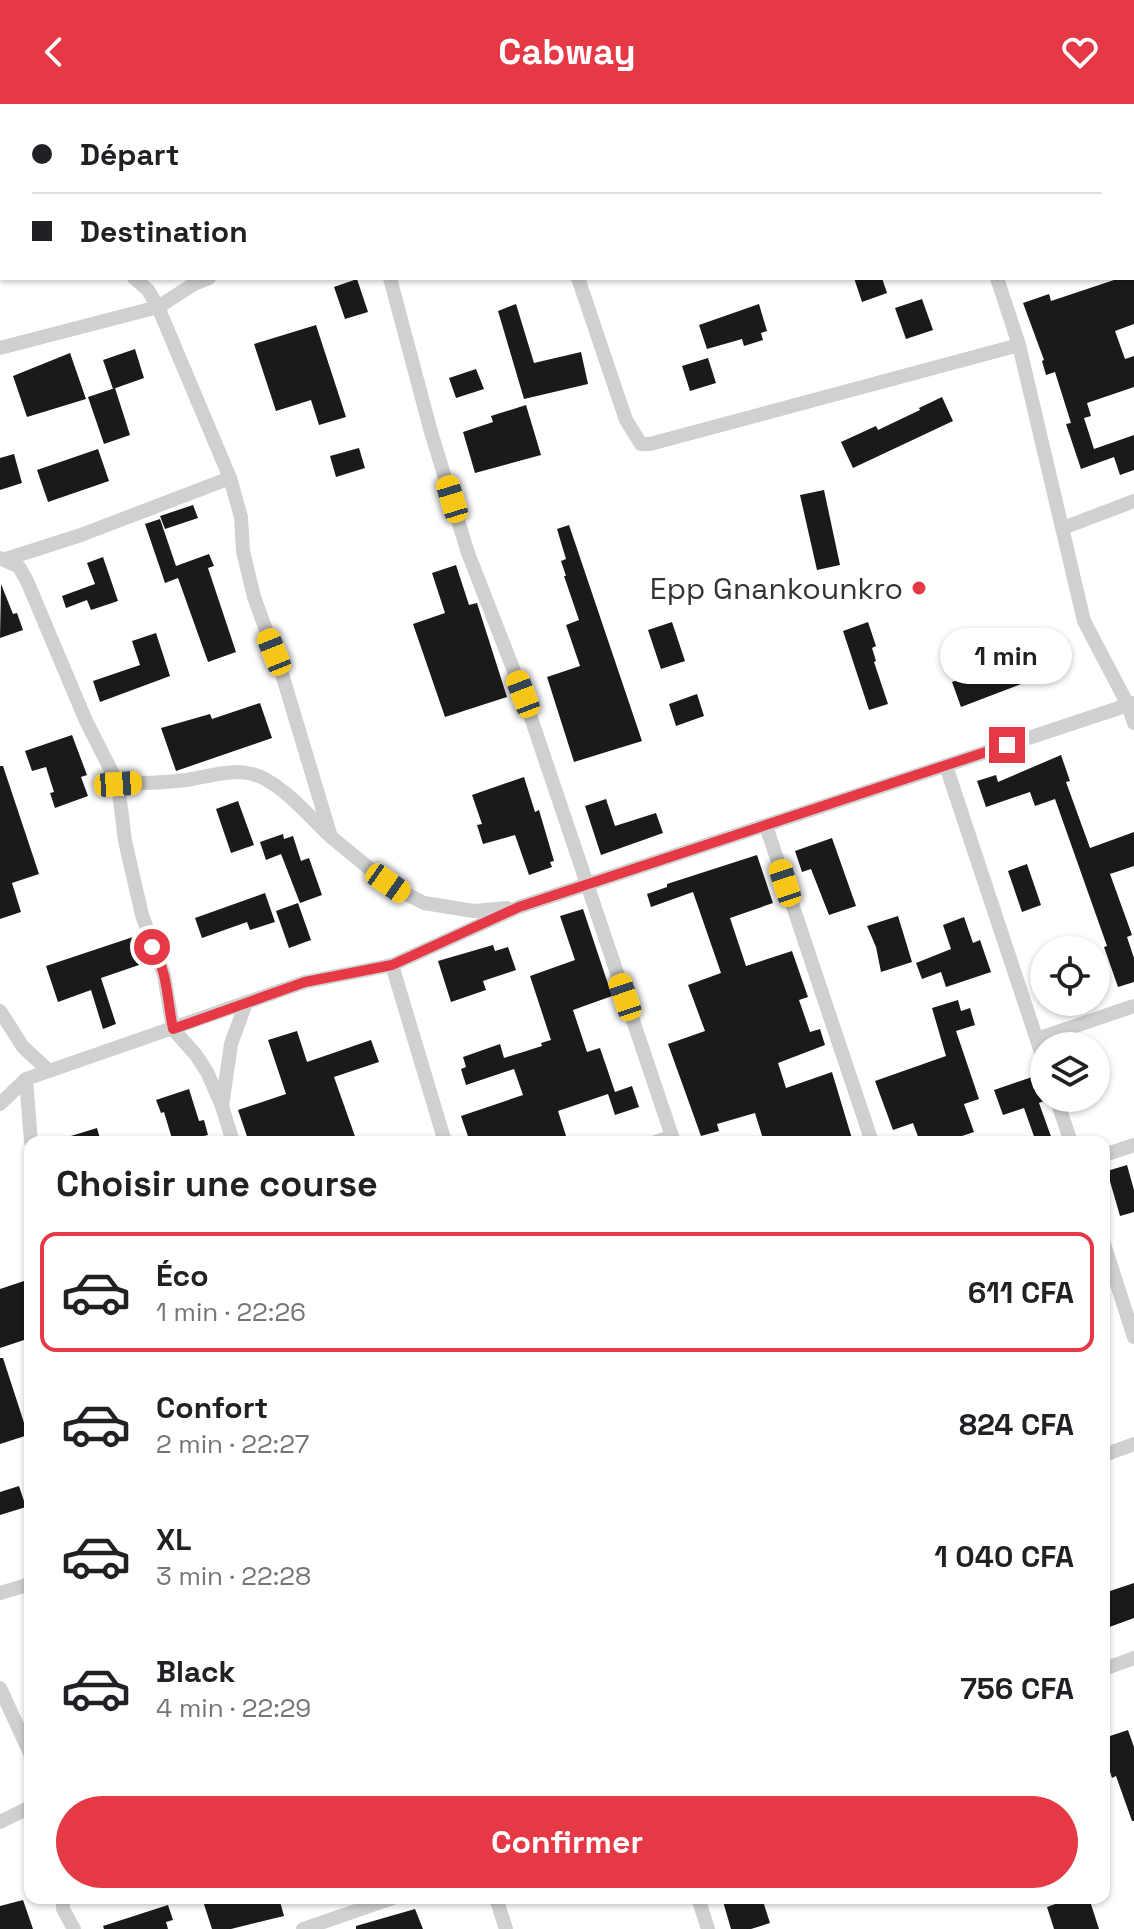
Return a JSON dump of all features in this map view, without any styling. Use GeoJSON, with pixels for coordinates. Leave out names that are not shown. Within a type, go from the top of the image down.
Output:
{"type":"FeatureCollection","features":[{"type":"Feature","properties":{"kind":"street"},"geometry":{"type":"LineString","coordinates":[[136,280],[148,290],[158,307],[230,478],[241,517],[243,551],[254,597],[282,674],[331,837]]}},
{"type":"Feature","properties":{"kind":"street"},"geometry":{"type":"LineString","coordinates":[[0,348],[158,307],[204,280]]}},
{"type":"Feature","properties":{"kind":"street"},"geometry":{"type":"LineString","coordinates":[[391,280],[431,432],[468,553],[523,694],[672,1136]]}},
{"type":"Feature","properties":{"kind":"street"},"geometry":{"type":"LineString","coordinates":[[579,280],[626,420],[641,444],[1019,345]]}},
{"type":"Feature","properties":{"kind":"street"},"geometry":{"type":"LineString","coordinates":[[998,280],[1019,345],[1084,621],[1131,704],[1134,723]]}},
{"type":"Feature","properties":{"kind":"street"},"geometry":{"type":"LineString","coordinates":[[3,559],[81,535],[230,478]]}},
{"type":"Feature","properties":{"kind":"street"},"geometry":{"type":"LineString","coordinates":[[1063,528],[1134,501]]}},
{"type":"Feature","properties":{"kind":"street"},"geometry":{"type":"LineString","coordinates":[[3,559],[19,567],[27,581],[86,721],[118,784],[125,841],[142,915],[152,947],[160,959],[173,1029],[196,1055],[222,1106],[231,1136]]}},
{"type":"Feature","properties":{"kind":"street"},"geometry":{"type":"LineString","coordinates":[[0,1104],[26,1079],[305,982],[392,965],[519,907],[1131,704]]}},
{"type":"Feature","properties":{"kind":"street"},"geometry":{"type":"LineString","coordinates":[[946,766],[1035,1032]]}},
{"type":"Feature","properties":{"kind":"street"},"geometry":{"type":"LineString","coordinates":[[118,784],[185,780],[215,773],[248,773],[280,789],[331,837],[384,880],[424,903],[474,911],[519,907]]}},
{"type":"Feature","properties":{"kind":"street"},"geometry":{"type":"LineString","coordinates":[[766,826],[870,1136]]}},
{"type":"Feature","properties":{"kind":"street"},"geometry":{"type":"LineString","coordinates":[[392,965],[443,1136]]}},
{"type":"Feature","properties":{"kind":"street"},"geometry":{"type":"LineString","coordinates":[[222,1106],[231,1044],[246,1003]]}},
{"type":"Feature","properties":{"kind":"street"},"geometry":{"type":"LineString","coordinates":[[1058,1032],[1134,1006]]}},
{"type":"Feature","properties":{"kind":"street"},"geometry":{"type":"LineString","coordinates":[[0,1011],[23,1047],[49,1071]]}},
{"type":"Feature","properties":{"kind":"street"},"geometry":{"type":"LineString","coordinates":[[26,1079],[31,1136]]}},
{"type":"Feature","properties":{"kind":"street"},"geometry":{"type":"LineString","coordinates":[[1061,1112],[1069,1136]]}},
{"type":"Feature","properties":{"kind":"street"},"geometry":{"type":"LineString","coordinates":[[1110,1153],[1134,1145]]}},
{"type":"Feature","properties":{"kind":"street"},"geometry":{"type":"LineString","coordinates":[[1110,1263],[1134,1337]]}},
{"type":"Feature","properties":{"kind":"street"},"geometry":{"type":"LineString","coordinates":[[1110,1453],[1134,1444]]}},
{"type":"Feature","properties":{"kind":"street"},"geometry":{"type":"LineString","coordinates":[[0,1593],[24,1586]]}},
{"type":"Feature","properties":{"kind":"street"},"geometry":{"type":"LineString","coordinates":[[1110,1667],[1134,1658]]}},
{"type":"Feature","properties":{"kind":"street"},"geometry":{"type":"LineString","coordinates":[[0,1688],[24,1740]]}},
{"type":"Feature","properties":{"kind":"street"},"geometry":{"type":"LineString","coordinates":[[0,1822],[24,1810]]}},
{"type":"Feature","properties":{"kind":"street"},"geometry":{"type":"LineString","coordinates":[[63,1904],[74,1929]]}},
{"type":"Feature","properties":{"kind":"street"},"geometry":{"type":"LineString","coordinates":[[303,1929],[376,1904]]}},
{"type":"Feature","properties":{"kind":"street"},"geometry":{"type":"LineString","coordinates":[[498,1904],[506,1929]]}},
{"type":"Feature","properties":{"kind":"street"},"geometry":{"type":"LineString","coordinates":[[700,1904],[708,1929]]}},
{"type":"Feature","properties":{"kind":"building"},"geometry":{"type":"Polygon","coordinates":[[[357,280],[368,312],[345,319],[334,287],[357,280]]]}},
{"type":"Feature","properties":{"kind":"building"},"geometry":{"type":"Polygon","coordinates":[[[855,280],[883,280],[887,293],[862,302],[855,280]]]}},
{"type":"Feature","properties":{"kind":"building"},"geometry":{"type":"Polygon","coordinates":[[[1114,280],[1134,280],[1134,324],[1115,331],[1125,359],[1134,356],[1134,387],[1087,403],[1091,416],[1084,418],[1094,449],[1134,435],[1134,470],[1120,475],[1114,457],[1081,469],[1066,424],[1071,423],[1055,372],[1046,375],[1044,360],[1023,303],[1049,294],[1051,301],[1114,280]]]}},
{"type":"Feature","properties":{"kind":"building"},"geometry":{"type":"Polygon","coordinates":[[[922,299],[933,330],[906,339],[895,308],[922,299]]]}},
{"type":"Feature","properties":{"kind":"building"},"geometry":{"type":"Polygon","coordinates":[[[516,304],[534,363],[581,352],[588,384],[524,399],[498,311],[516,304]]]}},
{"type":"Feature","properties":{"kind":"building"},"geometry":{"type":"Polygon","coordinates":[[[759,304],[767,331],[761,333],[763,340],[744,346],[742,339],[707,349],[699,325],[759,304]]]}},
{"type":"Feature","properties":{"kind":"building"},"geometry":{"type":"Polygon","coordinates":[[[316,325],[346,417],[319,425],[311,400],[276,411],[254,344],[316,325]]]}},
{"type":"Feature","properties":{"kind":"building"},"geometry":{"type":"Polygon","coordinates":[[[135,349],[144,378],[113,389],[103,360],[135,349]]]}},
{"type":"Feature","properties":{"kind":"building"},"geometry":{"type":"Polygon","coordinates":[[[70,353],[86,399],[27,417],[13,376],[70,353]]]}},
{"type":"Feature","properties":{"kind":"building"},"geometry":{"type":"Polygon","coordinates":[[[708,358],[716,383],[690,391],[682,366],[708,358]]]}},
{"type":"Feature","properties":{"kind":"building"},"geometry":{"type":"Polygon","coordinates":[[[476,369],[484,389],[456,398],[449,378],[476,369]]]}},
{"type":"Feature","properties":{"kind":"building"},"geometry":{"type":"Polygon","coordinates":[[[115,388],[130,435],[104,444],[88,397],[115,388]]]}},
{"type":"Feature","properties":{"kind":"building"},"geometry":{"type":"Polygon","coordinates":[[[942,397],[953,421],[853,468],[841,442],[876,426],[878,430],[942,397]]]}},
{"type":"Feature","properties":{"kind":"building"},"geometry":{"type":"Polygon","coordinates":[[[526,405],[541,455],[475,473],[463,432],[493,422],[491,416],[526,405]]]}},
{"type":"Feature","properties":{"kind":"building"},"geometry":{"type":"Polygon","coordinates":[[[359,448],[365,468],[336,477],[330,456],[359,448]]]}},
{"type":"Feature","properties":{"kind":"building"},"geometry":{"type":"Polygon","coordinates":[[[98,449],[109,481],[48,502],[37,470],[98,449]]]}},
{"type":"Feature","properties":{"kind":"building"},"geometry":{"type":"Polygon","coordinates":[[[14,454],[22,483],[0,490],[0,458],[14,454]]]}},
{"type":"Feature","properties":{"kind":"building"},"geometry":{"type":"Polygon","coordinates":[[[824,490],[840,565],[817,570],[800,495],[824,490]]]}},
{"type":"Feature","properties":{"kind":"building"},"geometry":{"type":"Polygon","coordinates":[[[193,505],[198,518],[165,529],[160,516],[193,505]]]}},
{"type":"Feature","properties":{"kind":"building"},"geometry":{"type":"Polygon","coordinates":[[[160,519],[176,566],[209,554],[214,566],[208,568],[236,652],[208,662],[178,578],[165,583],[145,524],[160,519]]]}},
{"type":"Feature","properties":{"kind":"building"},"geometry":{"type":"Polygon","coordinates":[[[569,525],[642,741],[574,762],[547,677],[580,666],[566,625],[579,620],[564,576],[561,561],[566,559],[557,529],[569,525]]]}},
{"type":"Feature","properties":{"kind":"building"},"geometry":{"type":"Polygon","coordinates":[[[103,557],[118,601],[91,610],[87,600],[66,608],[62,596],[95,584],[87,563],[103,557]]]}},
{"type":"Feature","properties":{"kind":"building"},"geometry":{"type":"Polygon","coordinates":[[[456,565],[469,605],[477,603],[507,697],[445,717],[413,624],[445,613],[432,573],[456,565]]]}},
{"type":"Feature","properties":{"kind":"building"},"geometry":{"type":"Polygon","coordinates":[[[1,584],[23,630],[0,638],[1,584]]]}},
{"type":"Feature","properties":{"kind":"building"},"geometry":{"type":"Polygon","coordinates":[[[672,622],[685,661],[661,669],[648,630],[672,622]]]}},
{"type":"Feature","properties":{"kind":"building"},"geometry":{"type":"Polygon","coordinates":[[[868,622],[876,646],[872,648],[874,662],[888,704],[869,710],[843,631],[868,622]]]}},
{"type":"Feature","properties":{"kind":"building"},"geometry":{"type":"Polygon","coordinates":[[[156,633],[170,676],[100,702],[93,681],[140,665],[132,641],[156,633]]]}},
{"type":"Feature","properties":{"kind":"building"},"geometry":{"type":"Polygon","coordinates":[[[1053,647],[1061,669],[961,707],[952,682],[1053,647]]]}},
{"type":"Feature","properties":{"kind":"building"},"geometry":{"type":"Polygon","coordinates":[[[697,694],[704,716],[676,726],[669,704],[697,694]]]}},
{"type":"Feature","properties":{"kind":"building"},"geometry":{"type":"Polygon","coordinates":[[[260,703],[272,738],[176,771],[161,728],[210,714],[212,719],[260,703]]]}},
{"type":"Feature","properties":{"kind":"building"},"geometry":{"type":"Polygon","coordinates":[[[72,735],[87,775],[81,777],[88,796],[55,808],[50,793],[54,792],[46,767],[32,771],[25,751],[72,735]]]}},
{"type":"Feature","properties":{"kind":"building"},"geometry":{"type":"Polygon","coordinates":[[[1061,755],[1070,781],[1066,782],[1090,848],[1134,832],[1134,866],[1110,874],[1132,935],[1127,937],[1134,958],[1134,982],[1118,987],[1110,964],[1110,936],[1103,936],[1055,799],[1035,806],[1030,792],[986,807],[977,781],[996,775],[998,782],[1061,755]]]}},
{"type":"Feature","properties":{"kind":"building"},"geometry":{"type":"Polygon","coordinates":[[[0,766],[3,766],[39,874],[12,883],[21,912],[0,919],[0,766]]]}},
{"type":"Feature","properties":{"kind":"building"},"geometry":{"type":"Polygon","coordinates":[[[524,777],[535,812],[539,810],[554,861],[550,862],[552,867],[529,875],[515,835],[483,844],[477,825],[482,824],[472,795],[524,777]]]}},
{"type":"Feature","properties":{"kind":"building"},"geometry":{"type":"Polygon","coordinates":[[[606,799],[615,826],[656,813],[663,833],[601,855],[585,806],[606,799]]]}},
{"type":"Feature","properties":{"kind":"building"},"geometry":{"type":"Polygon","coordinates":[[[238,801],[254,845],[231,853],[216,809],[238,801]]]}},
{"type":"Feature","properties":{"kind":"building"},"geometry":{"type":"Polygon","coordinates":[[[283,834],[284,839],[293,836],[301,861],[309,858],[322,895],[300,903],[281,854],[266,860],[260,842],[283,834]]]}},
{"type":"Feature","properties":{"kind":"building"},"geometry":{"type":"Polygon","coordinates":[[[832,838],[856,906],[829,915],[811,869],[802,872],[795,851],[832,838]]]}},
{"type":"Feature","properties":{"kind":"building"},"geometry":{"type":"Polygon","coordinates":[[[757,855],[773,903],[730,918],[746,966],[792,951],[808,997],[799,1000],[810,1032],[820,1029],[825,1045],[778,1063],[786,1088],[832,1072],[851,1136],[762,1136],[755,1113],[717,1124],[719,1131],[701,1136],[668,1044],[705,1031],[688,985],[721,973],[693,892],[651,907],[647,894],[667,887],[667,884],[757,855]]]}},
{"type":"Feature","properties":{"kind":"building"},"geometry":{"type":"Polygon","coordinates":[[[1027,864],[1041,905],[1022,912],[1008,871],[1027,864]]]}},
{"type":"Feature","properties":{"kind":"building"},"geometry":{"type":"Polygon","coordinates":[[[265,893],[275,922],[250,930],[247,922],[202,938],[195,918],[265,893]]]}},
{"type":"Feature","properties":{"kind":"building"},"geometry":{"type":"Polygon","coordinates":[[[298,903],[311,940],[289,948],[276,911],[298,903]]]}},
{"type":"Feature","properties":{"kind":"building"},"geometry":{"type":"Polygon","coordinates":[[[583,909],[612,996],[573,1010],[587,1052],[600,1048],[615,1092],[632,1086],[639,1107],[615,1115],[608,1094],[558,1111],[566,1136],[468,1136],[461,1116],[523,1095],[514,1069],[466,1085],[461,1069],[466,1067],[463,1057],[500,1044],[504,1058],[551,1040],[530,976],[575,960],[560,916],[583,909]]]}},
{"type":"Feature","properties":{"kind":"building"},"geometry":{"type":"Polygon","coordinates":[[[898,916],[912,962],[881,972],[876,947],[867,926],[898,916]]]}},
{"type":"Feature","properties":{"kind":"building"},"geometry":{"type":"Polygon","coordinates":[[[964,917],[973,943],[980,940],[991,972],[946,987],[941,972],[922,979],[916,963],[951,949],[943,925],[964,917]]]}},
{"type":"Feature","properties":{"kind":"building"},"geometry":{"type":"Polygon","coordinates":[[[139,935],[143,946],[134,950],[139,965],[101,978],[116,1024],[103,1029],[91,990],[58,1002],[46,966],[139,935]]]}},
{"type":"Feature","properties":{"kind":"building"},"geometry":{"type":"Polygon","coordinates":[[[493,945],[495,951],[508,947],[516,970],[483,981],[486,990],[451,1002],[438,961],[493,945]]]}},
{"type":"Feature","properties":{"kind":"building"},"geometry":{"type":"Polygon","coordinates":[[[958,1000],[961,1011],[970,1008],[975,1025],[956,1031],[979,1099],[964,1104],[974,1132],[962,1136],[918,1136],[913,1123],[893,1130],[875,1081],[946,1056],[932,1008],[958,1000]]]}},
{"type":"Feature","properties":{"kind":"building"},"geometry":{"type":"Polygon","coordinates":[[[297,1031],[307,1062],[371,1040],[379,1062],[334,1077],[355,1136],[247,1136],[238,1110],[286,1094],[268,1040],[297,1031]]]}},
{"type":"Feature","properties":{"kind":"building"},"geometry":{"type":"Polygon","coordinates":[[[1030,1078],[1030,1112],[1042,1112],[1051,1136],[1034,1136],[1024,1108],[1003,1115],[994,1090],[1030,1078]]]}},
{"type":"Feature","properties":{"kind":"building"},"geometry":{"type":"Polygon","coordinates":[[[189,1089],[199,1121],[204,1120],[208,1135],[171,1136],[164,1112],[161,1113],[156,1100],[189,1089]]]}},
{"type":"Feature","properties":{"kind":"building"},"geometry":{"type":"Polygon","coordinates":[[[97,1128],[99,1136],[71,1136],[97,1128]]]}},
{"type":"Feature","properties":{"kind":"building"},"geometry":{"type":"Polygon","coordinates":[[[1127,1165],[1134,1190],[1134,1212],[1120,1216],[1110,1181],[1110,1170],[1127,1165]]]}},
{"type":"Feature","properties":{"kind":"building"},"geometry":{"type":"Polygon","coordinates":[[[24,1281],[24,1340],[0,1348],[0,1289],[24,1281]]]}},
{"type":"Feature","properties":{"kind":"building"},"geometry":{"type":"Polygon","coordinates":[[[0,1358],[3,1358],[24,1423],[24,1436],[0,1444],[0,1358]]]}},
{"type":"Feature","properties":{"kind":"building"},"geometry":{"type":"Polygon","coordinates":[[[19,1486],[24,1508],[0,1515],[0,1492],[19,1486]]]}},
{"type":"Feature","properties":{"kind":"building"},"geometry":{"type":"Polygon","coordinates":[[[1134,1583],[1134,1618],[1110,1627],[1110,1591],[1134,1583]]]}},
{"type":"Feature","properties":{"kind":"building"},"geometry":{"type":"Polygon","coordinates":[[[1128,1730],[1134,1747],[1134,1821],[1116,1776],[1112,1778],[1110,1772],[1110,1736],[1128,1730]]]}},
{"type":"Feature","properties":{"kind":"building"},"geometry":{"type":"Polygon","coordinates":[[[23,1900],[33,1929],[0,1929],[0,1906],[23,1900]]]}},
{"type":"Feature","properties":{"kind":"building"},"geometry":{"type":"Polygon","coordinates":[[[204,1904],[281,1904],[284,1916],[231,1929],[212,1929],[204,1904]]]}},
{"type":"Feature","properties":{"kind":"building"},"geometry":{"type":"Polygon","coordinates":[[[724,1904],[764,1904],[770,1923],[751,1929],[731,1929],[724,1904]]]}},
{"type":"Feature","properties":{"kind":"building"},"geometry":{"type":"Polygon","coordinates":[[[1055,1904],[1091,1904],[1099,1929],[1054,1929],[1047,1907],[1055,1904]]]}},
{"type":"Feature","properties":{"kind":"building"},"geometry":{"type":"Polygon","coordinates":[[[168,1905],[173,1920],[166,1922],[168,1929],[104,1929],[103,1926],[168,1905]]]}},
{"type":"Feature","properties":{"kind":"building"},"geometry":{"type":"Polygon","coordinates":[[[415,1909],[423,1929],[356,1929],[356,1926],[415,1909]]]}},
{"type":"Feature","properties":{"kind":"place","name":"Epp Gnankounkro"},"geometry":{"type":"Point","coordinates":[919,588]}},
{"type":"Feature","properties":{"kind":"route"},"geometry":{"type":"LineString","coordinates":[[152,947],[160,959],[173,1029],[305,982],[392,965],[519,907],[1007,745]]}}]}
